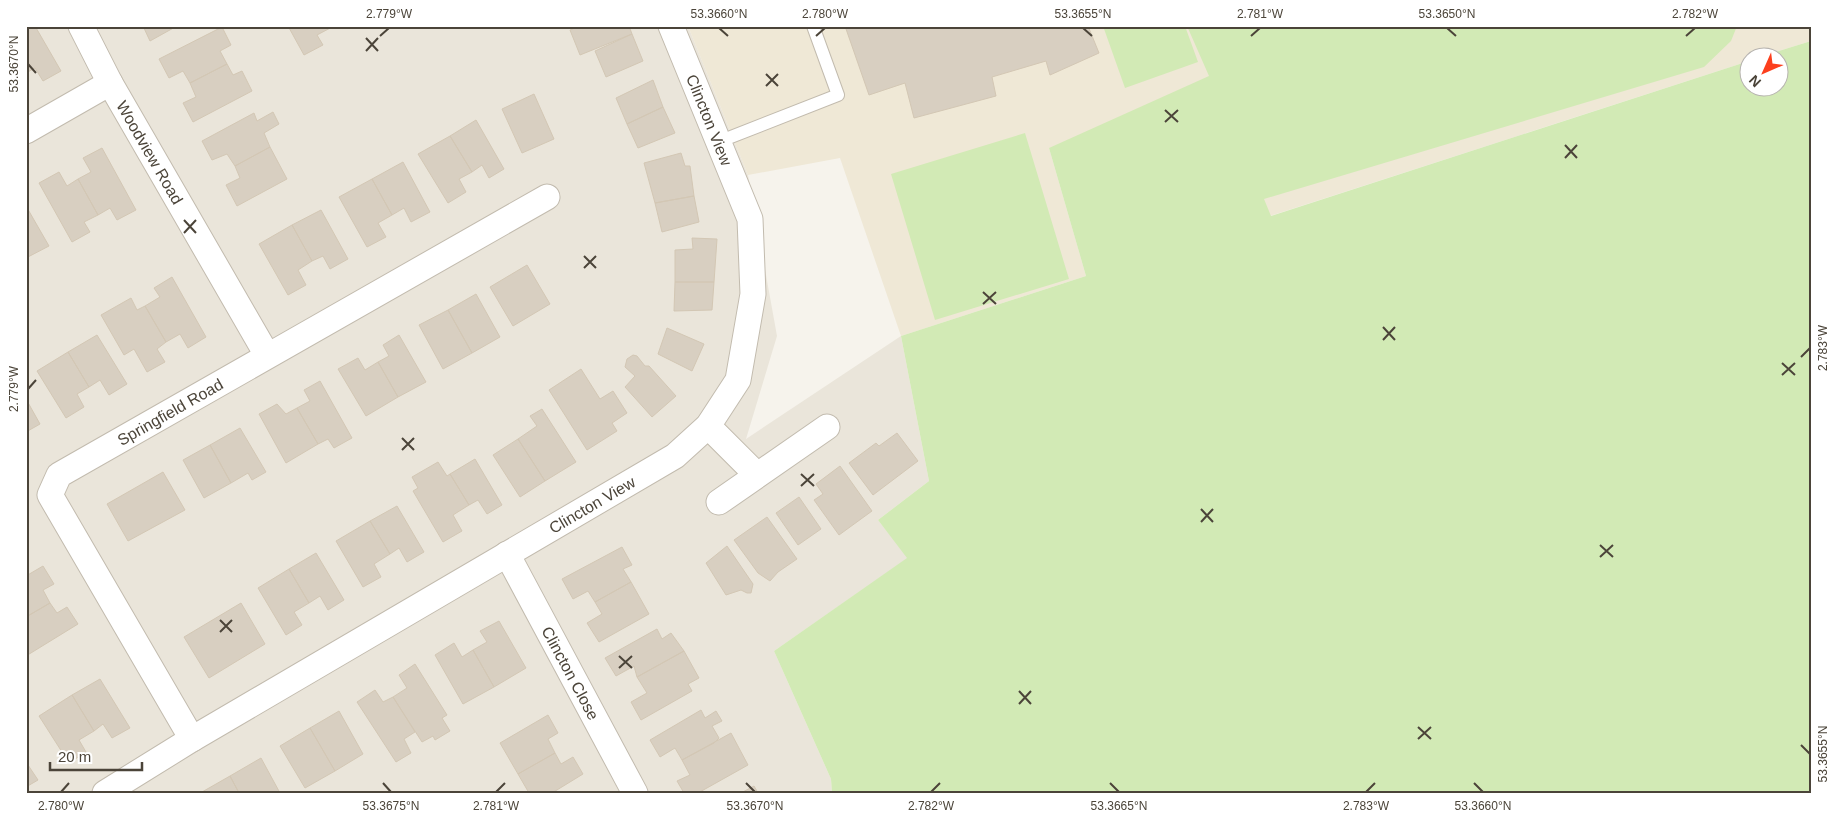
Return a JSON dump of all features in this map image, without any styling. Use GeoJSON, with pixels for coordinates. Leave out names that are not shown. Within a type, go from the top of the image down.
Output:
{"type":"FeatureCollection","features":[{"type":"Feature","properties":{"kind":"street","name":"Woodview Road"},"geometry":{"type":"LineString","coordinates":[[81,26],[110,83],[267,355]]}},
{"type":"Feature","properties":{"kind":"street","name":"Clincton View"},"geometry":{"type":"LineString","coordinates":[[105,793],[192,739],[675,456],[708,426],[738,380],[753,294],[750,219],[671,26]]}},
{"type":"Feature","properties":{"kind":"street"},"geometry":{"type":"LineString","coordinates":[[26,131],[110,83]]}},
{"type":"Feature","properties":{"kind":"street","name":"Springfield Road"},"geometry":{"type":"LineString","coordinates":[[192,739],[50,495],[59,475],[547,197]]}},
{"type":"Feature","properties":{"kind":"street"},"geometry":{"type":"LineString","coordinates":[[708,426],[756,476]]}},
{"type":"Feature","properties":{"kind":"street"},"geometry":{"type":"LineString","coordinates":[[719,502],[827,427]]}},
{"type":"Feature","properties":{"kind":"street","name":"Clincton Close"},"geometry":{"type":"LineString","coordinates":[[507,554],[635,793]]}},
{"type":"Feature","properties":{"kind":"lane"},"geometry":{"type":"LineString","coordinates":[[718,142],[838,95],[813,26]]}},
{"type":"Feature","properties":{"kind":"shaded area"},"geometry":{"type":"Polygon","coordinates":[[[26,26],[688,26],[748,175],[777,336],[746,439],[901,336],[929,481],[878,520],[908,558],[774,651],[831,779],[832,793],[26,793],[26,26]]]}},
{"type":"Feature","properties":{"kind":"shaded area"},"geometry":{"type":"Polygon","coordinates":[[[688,26],[1811,26],[1811,41],[1788,48],[1740,48],[1740,64],[1270,216],[1263,199],[1049,148],[1086,276],[901,336],[840,158],[748,175],[688,26]]]}},
{"type":"Feature","properties":{"kind":"green space"},"geometry":{"type":"Polygon","coordinates":[[[1103,26],[1185,26],[1198,62],[1125,88],[1103,26]]]}},
{"type":"Feature","properties":{"kind":"green space"},"geometry":{"type":"Polygon","coordinates":[[[1187,26],[1737,26],[1731,41],[1704,67],[1264,199],[1271,216],[1740,64],[1740,98],[1790,98],[1790,48],[1788,48],[1811,41],[1811,793],[832,793],[831,779],[774,651],[907,558],[878,520],[929,481],[901,336],[1086,276],[1049,148],[1209,76],[1187,26]]]}},
{"type":"Feature","properties":{"kind":"green space"},"geometry":{"type":"Polygon","coordinates":[[[1025,133],[1069,279],[935,320],[891,174],[1025,133]]]}},
{"type":"Feature","properties":{"kind":"building"},"geometry":{"type":"Polygon","coordinates":[[[26,26],[35,26],[61,71],[43,81],[35,68],[26,73],[26,26]]]}},
{"type":"Feature","properties":{"kind":"building"},"geometry":{"type":"Polygon","coordinates":[[[143,26],[177,26],[150,41],[143,26]]]}},
{"type":"Feature","properties":{"kind":"building"},"geometry":{"type":"Polygon","coordinates":[[[288,26],[334,26],[317,35],[323,45],[304,55],[288,26]]]}},
{"type":"Feature","properties":{"kind":"building"},"geometry":{"type":"Polygon","coordinates":[[[579,26],[629,26],[632,34],[580,55],[570,30],[579,26]]]}},
{"type":"Feature","properties":{"kind":"building"},"geometry":{"type":"Polygon","coordinates":[[[845,26],[1088,26],[1099,53],[1050,75],[1046,61],[992,77],[996,96],[914,118],[905,83],[869,95],[845,26]]]}},
{"type":"Feature","properties":{"kind":"building"},"geometry":{"type":"Polygon","coordinates":[[[222,27],[231,45],[220,51],[227,64],[190,83],[183,71],[169,78],[159,59],[222,27]]]}},
{"type":"Feature","properties":{"kind":"building"},"geometry":{"type":"Polygon","coordinates":[[[632,34],[643,61],[606,77],[595,51],[632,34]]]}},
{"type":"Feature","properties":{"kind":"building"},"geometry":{"type":"Polygon","coordinates":[[[227,64],[233,75],[242,71],[252,91],[193,122],[183,103],[196,97],[190,83],[227,64]]]}},
{"type":"Feature","properties":{"kind":"building"},"geometry":{"type":"Polygon","coordinates":[[[653,80],[663,107],[627,124],[616,98],[653,80]]]}},
{"type":"Feature","properties":{"kind":"building"},"geometry":{"type":"Polygon","coordinates":[[[534,94],[554,139],[522,153],[502,109],[534,94]]]}},
{"type":"Feature","properties":{"kind":"building"},"geometry":{"type":"Polygon","coordinates":[[[663,107],[675,133],[638,148],[627,124],[663,107]]]}},
{"type":"Feature","properties":{"kind":"building"},"geometry":{"type":"Polygon","coordinates":[[[273,112],[279,124],[264,133],[270,147],[235,166],[227,154],[212,160],[202,141],[254,113],[257,121],[273,112]]]}},
{"type":"Feature","properties":{"kind":"building"},"geometry":{"type":"Polygon","coordinates":[[[476,120],[504,169],[489,178],[482,165],[472,172],[450,136],[476,120]]]}},
{"type":"Feature","properties":{"kind":"building"},"geometry":{"type":"Polygon","coordinates":[[[450,136],[472,172],[459,179],[466,192],[448,203],[418,154],[450,136]]]}},
{"type":"Feature","properties":{"kind":"building"},"geometry":{"type":"Polygon","coordinates":[[[270,147],[287,179],[237,206],[226,185],[240,178],[235,166],[270,147]]]}},
{"type":"Feature","properties":{"kind":"building"},"geometry":{"type":"Polygon","coordinates":[[[102,148],[136,210],[117,220],[110,208],[98,215],[78,179],[91,172],[83,158],[102,148]]]}},
{"type":"Feature","properties":{"kind":"building"},"geometry":{"type":"Polygon","coordinates":[[[681,153],[685,166],[690,166],[694,196],[655,203],[644,163],[681,153]]]}},
{"type":"Feature","properties":{"kind":"building"},"geometry":{"type":"Polygon","coordinates":[[[403,162],[430,212],[411,222],[404,208],[392,215],[372,179],[403,162]]]}},
{"type":"Feature","properties":{"kind":"building"},"geometry":{"type":"Polygon","coordinates":[[[59,172],[67,186],[78,179],[98,215],[84,222],[90,232],[72,242],[39,183],[59,172]]]}},
{"type":"Feature","properties":{"kind":"building"},"geometry":{"type":"Polygon","coordinates":[[[372,179],[392,215],[378,223],[386,237],[367,247],[339,197],[372,179]]]}},
{"type":"Feature","properties":{"kind":"building"},"geometry":{"type":"Polygon","coordinates":[[[694,196],[699,222],[662,232],[655,203],[694,196]]]}},
{"type":"Feature","properties":{"kind":"building"},"geometry":{"type":"Polygon","coordinates":[[[26,206],[49,246],[26,258],[26,206]]]}},
{"type":"Feature","properties":{"kind":"building"},"geometry":{"type":"Polygon","coordinates":[[[321,210],[348,259],[330,269],[323,256],[312,261],[292,225],[321,210]]]}},
{"type":"Feature","properties":{"kind":"building"},"geometry":{"type":"Polygon","coordinates":[[[292,225],[312,261],[298,270],[306,285],[288,295],[259,244],[292,225]]]}},
{"type":"Feature","properties":{"kind":"building"},"geometry":{"type":"Polygon","coordinates":[[[692,238],[717,239],[714,282],[675,282],[675,250],[693,249],[692,238]]]}},
{"type":"Feature","properties":{"kind":"building"},"geometry":{"type":"Polygon","coordinates":[[[527,265],[550,304],[513,326],[490,287],[527,265]]]}},
{"type":"Feature","properties":{"kind":"building"},"geometry":{"type":"Polygon","coordinates":[[[172,277],[206,337],[188,348],[180,334],[166,342],[145,306],[160,297],[154,288],[172,277]]]}},
{"type":"Feature","properties":{"kind":"building"},"geometry":{"type":"Polygon","coordinates":[[[675,282],[714,282],[712,310],[674,311],[675,282]]]}},
{"type":"Feature","properties":{"kind":"building"},"geometry":{"type":"Polygon","coordinates":[[[476,294],[500,337],[472,353],[448,310],[476,294]]]}},
{"type":"Feature","properties":{"kind":"building"},"geometry":{"type":"Polygon","coordinates":[[[131,298],[137,310],[145,306],[166,342],[157,349],[165,362],[147,372],[134,349],[124,355],[101,315],[131,298]]]}},
{"type":"Feature","properties":{"kind":"building"},"geometry":{"type":"Polygon","coordinates":[[[448,310],[472,353],[443,369],[419,325],[448,310]]]}},
{"type":"Feature","properties":{"kind":"building"},"geometry":{"type":"Polygon","coordinates":[[[667,328],[704,344],[692,371],[658,354],[667,328]]]}},
{"type":"Feature","properties":{"kind":"building"},"geometry":{"type":"Polygon","coordinates":[[[97,335],[127,384],[109,395],[100,380],[89,387],[68,352],[97,335]]]}},
{"type":"Feature","properties":{"kind":"building"},"geometry":{"type":"Polygon","coordinates":[[[399,335],[426,382],[398,397],[378,362],[389,356],[383,345],[399,335]]]}},
{"type":"Feature","properties":{"kind":"building"},"geometry":{"type":"Polygon","coordinates":[[[68,352],[89,387],[77,394],[84,407],[66,418],[37,371],[68,352]]]}},
{"type":"Feature","properties":{"kind":"building"},"geometry":{"type":"Polygon","coordinates":[[[633,355],[637,356],[645,366],[649,366],[676,396],[652,417],[625,387],[635,376],[625,367],[627,359],[633,355]]]}},
{"type":"Feature","properties":{"kind":"building"},"geometry":{"type":"Polygon","coordinates":[[[358,358],[365,370],[378,362],[398,397],[366,416],[338,369],[358,358]]]}},
{"type":"Feature","properties":{"kind":"building"},"geometry":{"type":"Polygon","coordinates":[[[581,369],[600,399],[613,391],[627,413],[612,423],[617,431],[587,450],[549,390],[581,369]]]}},
{"type":"Feature","properties":{"kind":"building"},"geometry":{"type":"Polygon","coordinates":[[[320,381],[352,438],[334,448],[328,439],[318,444],[297,408],[310,401],[304,390],[320,381]]]}},
{"type":"Feature","properties":{"kind":"building"},"geometry":{"type":"Polygon","coordinates":[[[26,399],[40,424],[26,432],[26,399]]]}},
{"type":"Feature","properties":{"kind":"building"},"geometry":{"type":"Polygon","coordinates":[[[277,404],[286,414],[297,408],[318,444],[286,463],[259,414],[277,404]]]}},
{"type":"Feature","properties":{"kind":"building"},"geometry":{"type":"Polygon","coordinates":[[[542,409],[576,462],[545,481],[518,439],[537,426],[530,416],[542,409]]]}},
{"type":"Feature","properties":{"kind":"building"},"geometry":{"type":"Polygon","coordinates":[[[240,428],[266,472],[252,480],[248,473],[231,483],[210,445],[240,428]]]}},
{"type":"Feature","properties":{"kind":"building"},"geometry":{"type":"Polygon","coordinates":[[[897,433],[918,461],[873,495],[849,463],[876,443],[879,446],[897,433]]]}},
{"type":"Feature","properties":{"kind":"building"},"geometry":{"type":"Polygon","coordinates":[[[518,439],[545,481],[520,497],[493,455],[518,439]]]}},
{"type":"Feature","properties":{"kind":"building"},"geometry":{"type":"Polygon","coordinates":[[[210,445],[231,483],[204,498],[183,460],[210,445]]]}},
{"type":"Feature","properties":{"kind":"building"},"geometry":{"type":"Polygon","coordinates":[[[475,459],[502,505],[487,514],[478,500],[469,505],[450,474],[475,459]]]}},
{"type":"Feature","properties":{"kind":"building"},"geometry":{"type":"Polygon","coordinates":[[[438,462],[447,476],[450,474],[469,505],[453,515],[462,531],[443,542],[413,491],[418,488],[412,477],[438,462]]]}},
{"type":"Feature","properties":{"kind":"building"},"geometry":{"type":"Polygon","coordinates":[[[840,466],[872,511],[839,535],[814,500],[823,494],[816,484],[840,466]]]}},
{"type":"Feature","properties":{"kind":"building"},"geometry":{"type":"Polygon","coordinates":[[[163,472],[185,510],[128,541],[107,504],[163,472]]]}},
{"type":"Feature","properties":{"kind":"building"},"geometry":{"type":"Polygon","coordinates":[[[799,497],[821,529],[798,545],[776,513],[799,497]]]}},
{"type":"Feature","properties":{"kind":"building"},"geometry":{"type":"Polygon","coordinates":[[[397,506],[424,552],[407,562],[399,548],[390,554],[370,521],[397,506]]]}},
{"type":"Feature","properties":{"kind":"building"},"geometry":{"type":"Polygon","coordinates":[[[767,517],[797,559],[778,572],[770,581],[758,573],[734,540],[767,517]]]}},
{"type":"Feature","properties":{"kind":"building"},"geometry":{"type":"Polygon","coordinates":[[[370,521],[390,554],[374,564],[381,577],[363,587],[336,541],[370,521]]]}},
{"type":"Feature","properties":{"kind":"building"},"geometry":{"type":"Polygon","coordinates":[[[727,546],[753,584],[751,593],[741,590],[726,595],[706,563],[727,546]]]}},
{"type":"Feature","properties":{"kind":"building"},"geometry":{"type":"Polygon","coordinates":[[[622,547],[632,565],[623,569],[631,582],[595,602],[588,591],[573,599],[562,579],[622,547]]]}},
{"type":"Feature","properties":{"kind":"building"},"geometry":{"type":"Polygon","coordinates":[[[316,553],[344,600],[328,610],[320,596],[309,603],[289,569],[316,553]]]}},
{"type":"Feature","properties":{"kind":"building"},"geometry":{"type":"Polygon","coordinates":[[[43,566],[54,584],[43,590],[50,603],[26,617],[26,576],[43,566]]]}},
{"type":"Feature","properties":{"kind":"building"},"geometry":{"type":"Polygon","coordinates":[[[289,569],[309,603],[294,612],[302,625],[286,635],[258,588],[289,569]]]}},
{"type":"Feature","properties":{"kind":"building"},"geometry":{"type":"Polygon","coordinates":[[[631,582],[649,614],[599,642],[587,623],[602,614],[595,602],[631,582]]]}},
{"type":"Feature","properties":{"kind":"building"},"geometry":{"type":"Polygon","coordinates":[[[50,603],[57,613],[67,607],[78,624],[26,656],[26,617],[50,603]]]}},
{"type":"Feature","properties":{"kind":"building"},"geometry":{"type":"Polygon","coordinates":[[[241,603],[265,644],[209,678],[184,637],[241,603]]]}},
{"type":"Feature","properties":{"kind":"building"},"geometry":{"type":"Polygon","coordinates":[[[499,621],[526,668],[494,687],[473,650],[487,642],[480,631],[499,621]]]}},
{"type":"Feature","properties":{"kind":"building"},"geometry":{"type":"Polygon","coordinates":[[[657,629],[662,639],[671,633],[684,651],[637,677],[634,666],[616,676],[605,658],[657,629]]]}},
{"type":"Feature","properties":{"kind":"building"},"geometry":{"type":"Polygon","coordinates":[[[454,643],[462,657],[473,650],[494,687],[463,704],[435,655],[454,643]]]}},
{"type":"Feature","properties":{"kind":"building"},"geometry":{"type":"Polygon","coordinates":[[[684,651],[699,678],[688,684],[692,691],[641,720],[631,702],[647,693],[637,677],[684,651]]]}},
{"type":"Feature","properties":{"kind":"building"},"geometry":{"type":"Polygon","coordinates":[[[415,664],[447,715],[442,718],[450,731],[435,740],[433,736],[422,742],[393,697],[407,688],[399,675],[415,664]]]}},
{"type":"Feature","properties":{"kind":"building"},"geometry":{"type":"Polygon","coordinates":[[[100,679],[130,728],[112,738],[103,724],[94,731],[72,695],[100,679]]]}},
{"type":"Feature","properties":{"kind":"building"},"geometry":{"type":"Polygon","coordinates":[[[375,690],[383,702],[393,697],[415,732],[404,739],[411,753],[396,762],[357,702],[375,690]]]}},
{"type":"Feature","properties":{"kind":"building"},"geometry":{"type":"Polygon","coordinates":[[[72,695],[94,731],[79,740],[86,752],[69,763],[39,716],[72,695]]]}},
{"type":"Feature","properties":{"kind":"building"},"geometry":{"type":"Polygon","coordinates":[[[701,710],[705,718],[716,711],[722,721],[712,726],[719,738],[714,743],[682,760],[675,748],[660,757],[650,740],[701,710]]]}},
{"type":"Feature","properties":{"kind":"building"},"geometry":{"type":"Polygon","coordinates":[[[339,711],[363,754],[335,771],[310,728],[339,711]]]}},
{"type":"Feature","properties":{"kind":"building"},"geometry":{"type":"Polygon","coordinates":[[[548,715],[558,733],[548,739],[555,753],[518,774],[500,743],[548,715]]]}},
{"type":"Feature","properties":{"kind":"building"},"geometry":{"type":"Polygon","coordinates":[[[310,728],[335,771],[305,788],[280,746],[310,728]]]}},
{"type":"Feature","properties":{"kind":"building"},"geometry":{"type":"Polygon","coordinates":[[[731,733],[748,765],[698,793],[684,793],[677,781],[690,775],[682,760],[731,733]]]}},
{"type":"Feature","properties":{"kind":"building"},"geometry":{"type":"Polygon","coordinates":[[[555,753],[561,764],[573,757],[583,774],[552,793],[529,793],[518,774],[555,753]]]}},
{"type":"Feature","properties":{"kind":"building"},"geometry":{"type":"Polygon","coordinates":[[[261,758],[280,793],[239,793],[230,776],[261,758]]]}},
{"type":"Feature","properties":{"kind":"building"},"geometry":{"type":"Polygon","coordinates":[[[26,762],[38,780],[26,787],[26,762]]]}},
{"type":"Feature","properties":{"kind":"building"},"geometry":{"type":"Polygon","coordinates":[[[230,776],[239,793],[202,793],[202,792],[230,776]]]}},
{"type":"Feature","properties":{"kind":"building"},"geometry":{"type":"Polygon","coordinates":[[[754,786],[758,793],[741,793],[754,786]]]}}]}
